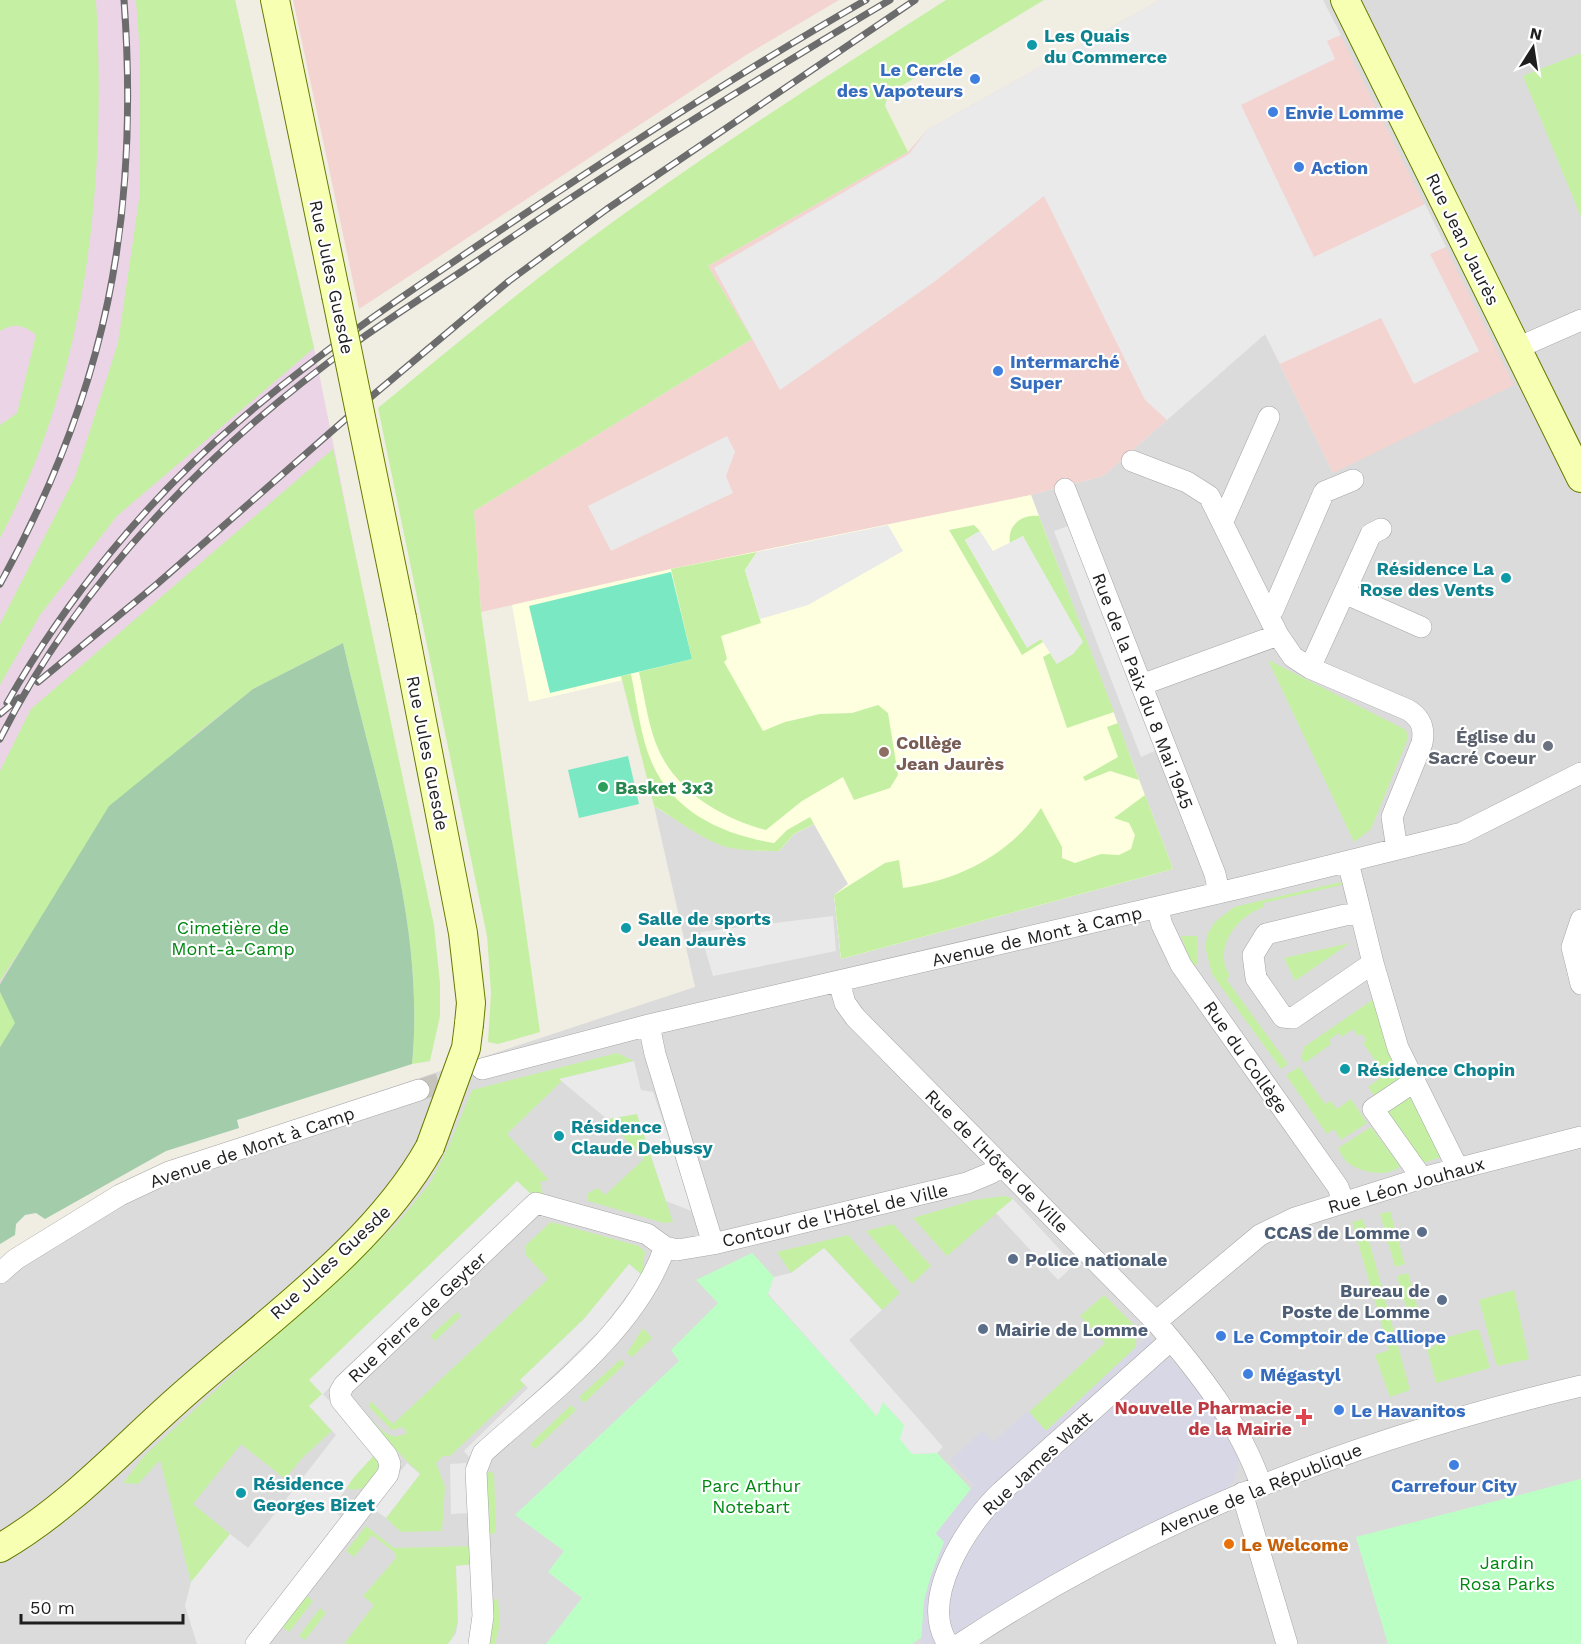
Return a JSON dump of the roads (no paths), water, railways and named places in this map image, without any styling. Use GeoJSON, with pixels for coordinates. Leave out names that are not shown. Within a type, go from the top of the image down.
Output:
{"type":"FeatureCollection","features":[{"type":"Feature","properties":{"kind":"street","name":"Rue Jules Guesde"},"geometry":{"type":"LineString","coordinates":[[0,1548],[40,1523],[79,1492],[173,1404],[337,1260],[385,1214],[430,1147],[463,1057],[470,1024],[471,1003],[463,933],[402,618],[275,0]]}},
{"type":"Feature","properties":{"kind":"street","name":"Rue Jean Jaurès"},"geometry":{"type":"LineString","coordinates":[[1345,0],[1581,478]]}},
{"type":"Feature","properties":{"kind":"street"},"geometry":{"type":"LineString","coordinates":[[1517,348],[1581,320]]}},
{"type":"Feature","properties":{"kind":"street"},"geometry":{"type":"LineString","coordinates":[[1223,521],[1269,417]]}},
{"type":"Feature","properties":{"kind":"street"},"geometry":{"type":"LineString","coordinates":[[1132,461],[1203,490],[1223,521],[1278,635],[1293,657],[1310,668],[1408,710],[1421,723],[1422,743],[1392,817],[1397,849]]}},
{"type":"Feature","properties":{"kind":"street"},"geometry":{"type":"LineString","coordinates":[[1268,615],[1273,610],[1324,492],[1353,480]]}},
{"type":"Feature","properties":{"kind":"street","name":"Rue de la Paix du 8 Mai 1945"},"geometry":{"type":"LineString","coordinates":[[1065,489],[1215,874],[1219,892]]}},
{"type":"Feature","properties":{"kind":"street"},"geometry":{"type":"LineString","coordinates":[[1310,668],[1371,534],[1381,529]]}},
{"type":"Feature","properties":{"kind":"street"},"geometry":{"type":"LineString","coordinates":[[1344,593],[1421,627]]}},
{"type":"Feature","properties":{"kind":"street"},"geometry":{"type":"LineString","coordinates":[[1141,685],[1278,635]]}},
{"type":"Feature","properties":{"kind":"street","name":"Avenue de Mont à Camp"},"geometry":{"type":"LineString","coordinates":[[482,1069],[649,1025],[1157,908],[1462,833],[1581,773]]}},
{"type":"Feature","properties":{"kind":"street"},"geometry":{"type":"LineString","coordinates":[[1348,862],[1373,963],[1398,1048],[1458,1169]]}},
{"type":"Feature","properties":{"kind":"street","name":"Rue du Collège"},"geometry":{"type":"LineString","coordinates":[[1157,908],[1162,925],[1181,965],[1338,1187],[1343,1201]]}},
{"type":"Feature","properties":{"kind":"street"},"geometry":{"type":"LineString","coordinates":[[1361,914],[1345,915],[1266,934],[1253,955],[1256,978],[1282,1017],[1293,1018],[1373,963]]}},
{"type":"Feature","properties":{"kind":"street"},"geometry":{"type":"LineString","coordinates":[[1581,920],[1572,947],[1581,984]]}},
{"type":"Feature","properties":{"kind":"street","name":"Rue de l'Hôtel de Ville"},"geometry":{"type":"LineString","coordinates":[[839,982],[849,1010],[1156,1322],[1237,1433],[1287,1644]]}},
{"type":"Feature","properties":{"kind":"street","name":"Contour de l'Hôtel de Ville"},"geometry":{"type":"LineString","coordinates":[[649,1025],[713,1244],[967,1184],[991,1173],[1001,1165]]}},
{"type":"Feature","properties":{"kind":"street"},"geometry":{"type":"LineString","coordinates":[[1414,1081],[1373,1109],[1422,1178]]}},
{"type":"Feature","properties":{"kind":"street","name":"Avenue de Mont à Camp"},"geometry":{"type":"LineString","coordinates":[[0,1273],[16,1259],[120,1195],[169,1172],[419,1090]]}},
{"type":"Feature","properties":{"kind":"street","name":"Rue Léon Jouhaux"},"geometry":{"type":"LineString","coordinates":[[1156,1322],[1260,1235],[1295,1218],[1422,1178],[1581,1137]]}},
{"type":"Feature","properties":{"kind":"street","name":"Rue Pierre de Geyter"},"geometry":{"type":"LineString","coordinates":[[256,1644],[388,1474],[390,1464],[387,1456],[341,1400],[340,1392],[536,1203],[646,1234],[665,1247],[677,1250],[713,1244]]}},
{"type":"Feature","properties":{"kind":"street"},"geometry":{"type":"LineString","coordinates":[[479,1644],[483,1616],[476,1471],[478,1461],[483,1453],[611,1336],[656,1275],[665,1247]]}},
{"type":"Feature","properties":{"kind":"street","name":"Rue James Watt"},"geometry":{"type":"LineString","coordinates":[[948,1644],[939,1620],[942,1590],[958,1549],[979,1516],[1001,1492],[1171,1340]]}},
{"type":"Feature","properties":{"kind":"street","name":"Avenue de la République"},"geometry":{"type":"LineString","coordinates":[[970,1641],[1114,1553],[1252,1489],[1380,1440],[1461,1416],[1581,1386]]}},
{"type":"Feature","properties":{"kind":"street","name":"Rue Jules Guesde"},"geometry":{"type":"LineString","coordinates":[[0,1528],[173,1404]]}},
{"type":"Feature","properties":{"kind":"tunnel"},"geometry":{"type":"LineString","coordinates":[[419,1090],[464,1075]]}},
{"type":"Feature","properties":{"kind":"railway"},"geometry":{"type":"LineString","coordinates":[[0,584],[36,513],[66,442],[90,372],[108,302],[120,230],[126,156],[128,80],[124,0]]}},
{"type":"Feature","properties":{"kind":"railway"},"geometry":{"type":"LineString","coordinates":[[7,703],[55,626],[111,552],[141,517],[205,451],[272,393],[375,316],[646,134],[866,0]]}},
{"type":"Feature","properties":{"kind":"railway"},"geometry":{"type":"LineString","coordinates":[[0,739],[32,681],[69,625],[110,571],[200,472],[250,426],[302,383],[370,333],[578,193],[733,95],[890,0]]}},
{"type":"Feature","properties":{"kind":"railway"},"geometry":{"type":"LineString","coordinates":[[38,682],[157,584],[372,396],[509,281],[607,209],[915,0]]}},
{"type":"Feature","properties":{"kind":"railway"},"geometry":{"type":"LineString","coordinates":[[0,714],[19,698]]}},
{"type":"Feature","properties":{"kind":"place","name":"Les Quais du Commerce"},"geometry":{"type":"Point","coordinates":[1032,45]}},
{"type":"Feature","properties":{"kind":"place","name":"Le Cercle des Vapoteurs"},"geometry":{"type":"Point","coordinates":[975,79]}},
{"type":"Feature","properties":{"kind":"place","name":"Envie Lomme"},"geometry":{"type":"Point","coordinates":[1273,112]}},
{"type":"Feature","properties":{"kind":"place","name":"Action"},"geometry":{"type":"Point","coordinates":[1299,167]}},
{"type":"Feature","properties":{"kind":"place","name":"Intermarché Super"},"geometry":{"type":"Point","coordinates":[998,371]}},
{"type":"Feature","properties":{"kind":"place","name":"Résidence La Rose des Vents"},"geometry":{"type":"Point","coordinates":[1506,578]}},
{"type":"Feature","properties":{"kind":"place","name":"Église du Sacré Coeur"},"geometry":{"type":"Point","coordinates":[1548,746]}},
{"type":"Feature","properties":{"kind":"place","name":"Collège Jean Jaurès"},"geometry":{"type":"Point","coordinates":[884,752]}},
{"type":"Feature","properties":{"kind":"place","name":"Basket 3x3"},"geometry":{"type":"Point","coordinates":[603,787]}},
{"type":"Feature","properties":{"kind":"place","name":"Salle de sports Jean Jaurès"},"geometry":{"type":"Point","coordinates":[626,928]}},
{"type":"Feature","properties":{"kind":"place","name":"Résidence Chopin"},"geometry":{"type":"Point","coordinates":[1345,1069]}},
{"type":"Feature","properties":{"kind":"place","name":"Résidence Claude Debussy"},"geometry":{"type":"Point","coordinates":[559,1136]}},
{"type":"Feature","properties":{"kind":"place","name":"CCAS de Lomme"},"geometry":{"type":"Point","coordinates":[1422,1232]}},
{"type":"Feature","properties":{"kind":"place","name":"Police nationale"},"geometry":{"type":"Point","coordinates":[1013,1259]}},
{"type":"Feature","properties":{"kind":"place","name":"Bureau de Poste de Lomme"},"geometry":{"type":"Point","coordinates":[1442,1300]}},
{"type":"Feature","properties":{"kind":"place","name":"Mairie de Lomme"},"geometry":{"type":"Point","coordinates":[983,1329]}},
{"type":"Feature","properties":{"kind":"place","name":"Le Comptoir de Calliope"},"geometry":{"type":"Point","coordinates":[1221,1336]}},
{"type":"Feature","properties":{"kind":"place","name":"Mégastyl"},"geometry":{"type":"Point","coordinates":[1248,1374]}},
{"type":"Feature","properties":{"kind":"place","name":"Le Havanitos"},"geometry":{"type":"Point","coordinates":[1339,1410]}},
{"type":"Feature","properties":{"kind":"place","name":"Nouvelle Pharmacie de la Mairie"},"geometry":{"type":"Point","coordinates":[1304,1417]}},
{"type":"Feature","properties":{"kind":"place","name":"Carrefour City"},"geometry":{"type":"Point","coordinates":[1454,1465]}},
{"type":"Feature","properties":{"kind":"place","name":"Résidence Georges Bizet"},"geometry":{"type":"Point","coordinates":[241,1493]}},
{"type":"Feature","properties":{"kind":"place","name":"Le Welcome"},"geometry":{"type":"Point","coordinates":[1229,1544]}},
{"type":"Feature","properties":{"kind":"park label","name":"Cimetière de Mont-à-Camp"},"geometry":{"type":"Point","coordinates":[233,937]}},
{"type":"Feature","properties":{"kind":"park label","name":"Parc Arthur Notebart"},"geometry":{"type":"Point","coordinates":[751,1495]}},
{"type":"Feature","properties":{"kind":"park label","name":"Jardin Rosa Parks"},"geometry":{"type":"Point","coordinates":[1507,1572]}}]}
